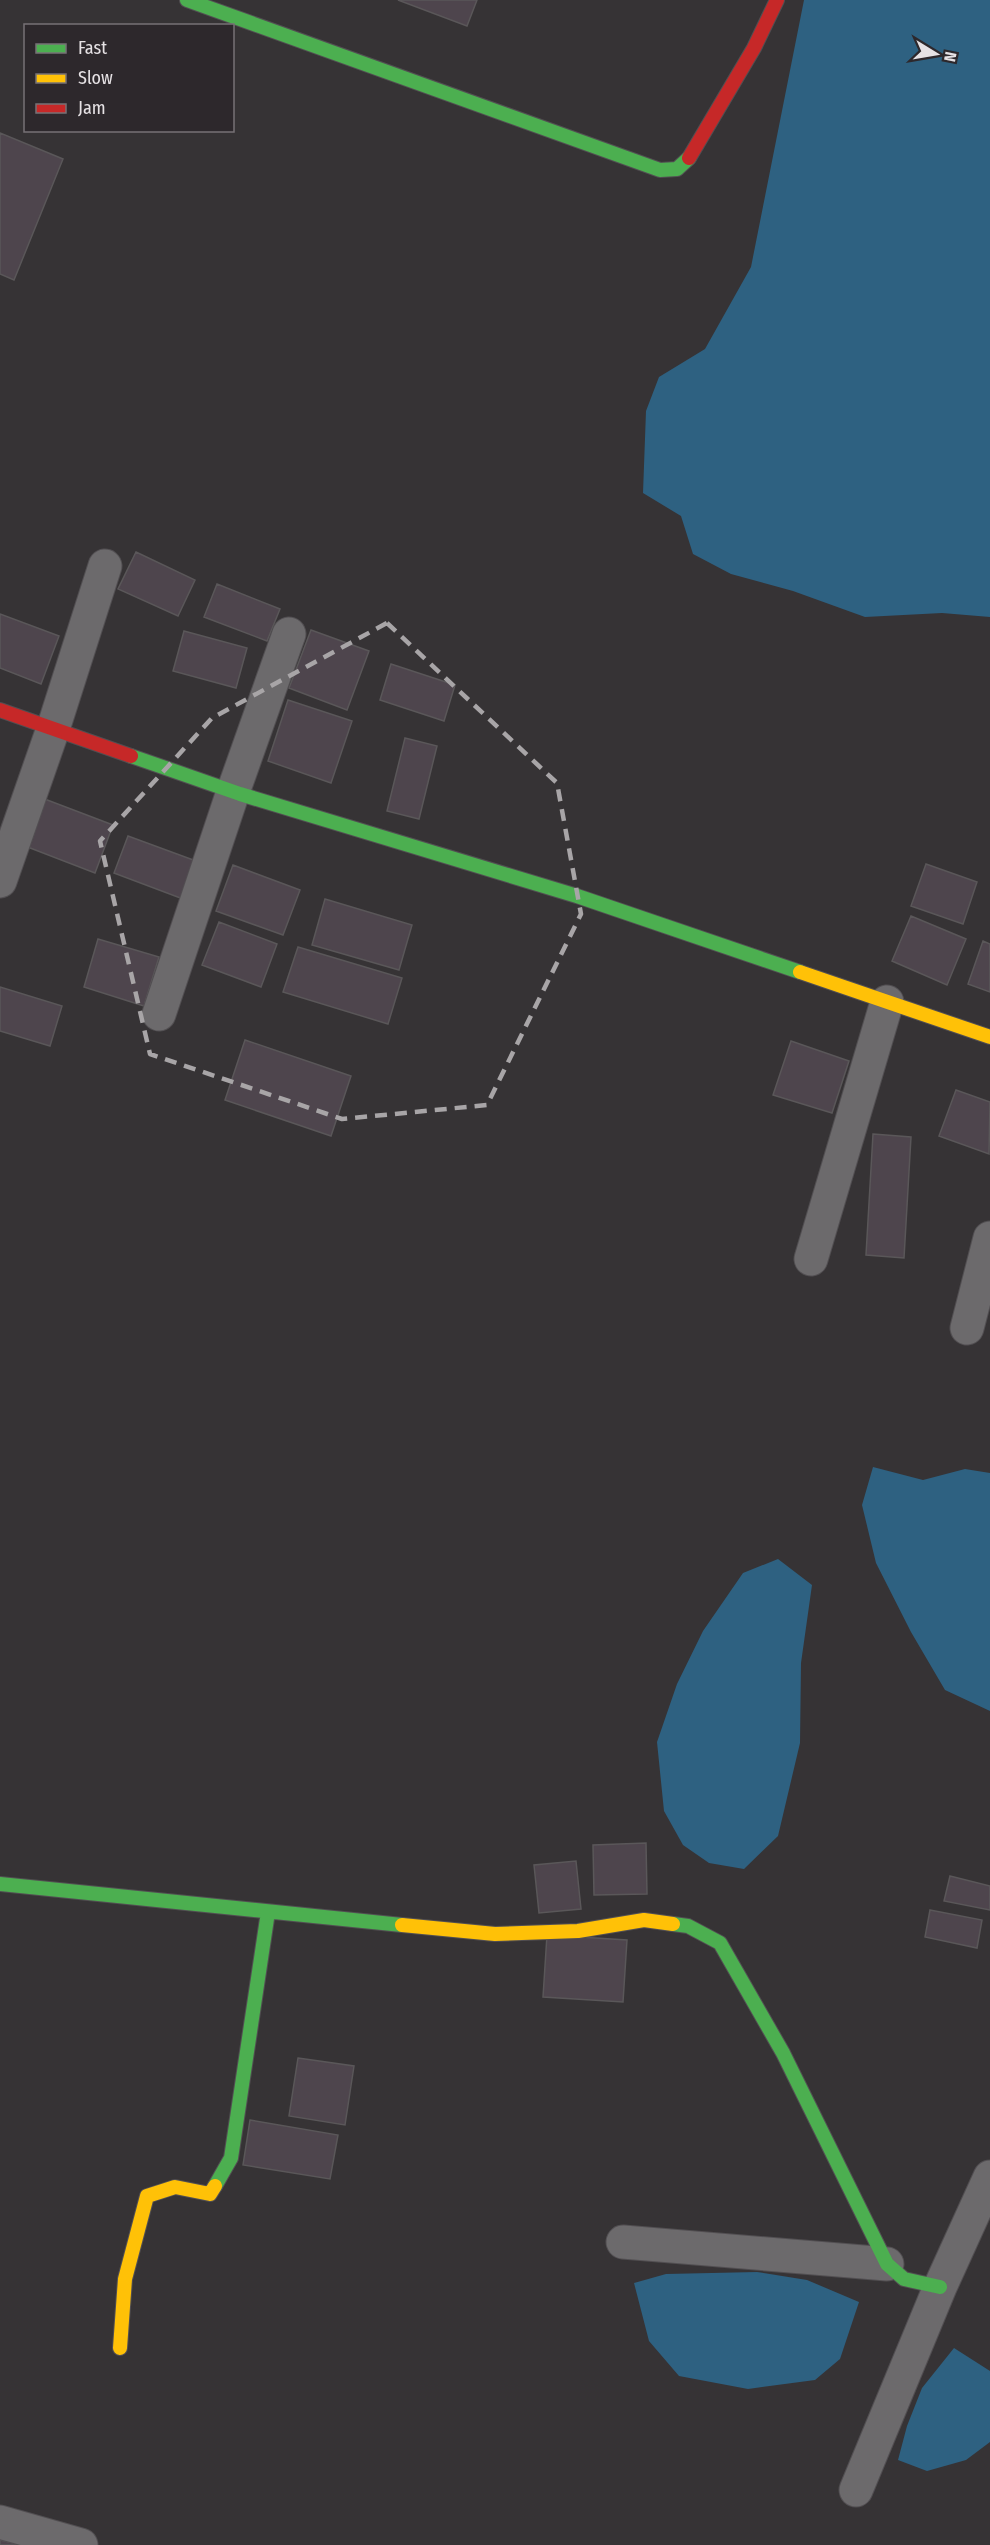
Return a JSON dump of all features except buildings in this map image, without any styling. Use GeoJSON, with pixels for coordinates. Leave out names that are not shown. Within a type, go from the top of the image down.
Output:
{"type":"FeatureCollection","features":[{"type":"Feature","properties":{"kind":"street"},"geometry":{"type":"LineString","coordinates":[[187,0],[660,170],[677,170],[692,156],[754,48],[777,0]]}},
{"type":"Feature","properties":{"kind":"street"},"geometry":{"type":"LineString","coordinates":[[0,881],[53,729],[105,566]]}},
{"type":"Feature","properties":{"kind":"street"},"geometry":{"type":"LineString","coordinates":[[159,1014],[233,792],[289,634]]}},
{"type":"Feature","properties":{"kind":"street"},"geometry":{"type":"LineString","coordinates":[[0,710],[233,792],[577,896],[990,1037]]}},
{"type":"Feature","properties":{"kind":"street"},"geometry":{"type":"LineString","coordinates":[[811,1259],[887,1002]]}},
{"type":"Feature","properties":{"kind":"street"},"geometry":{"type":"LineString","coordinates":[[967,1328],[990,1238]]}},
{"type":"Feature","properties":{"kind":"street"},"geometry":{"type":"LineString","coordinates":[[0,1884],[495,1934],[578,1931],[644,1920],[688,1926],[720,1943],[783,2053],[887,2264],[904,2279],[940,2287]]}},
{"type":"Feature","properties":{"kind":"street"},"geometry":{"type":"LineString","coordinates":[[120,2348],[126,2279],[147,2196],[175,2187],[210,2194],[231,2158],[268,1911]]}},
{"type":"Feature","properties":{"kind":"street"},"geometry":{"type":"LineString","coordinates":[[856,2490],[940,2287],[990,2177]]}},
{"type":"Feature","properties":{"kind":"street"},"geometry":{"type":"LineString","coordinates":[[624,2242],[887,2264]]}},
{"type":"Feature","properties":{"kind":"street"},"geometry":{"type":"LineString","coordinates":[[0,2522],[81,2545]]}},
{"type":"Feature","properties":{"kind":"highlighted area"},"geometry":{"type":"Polygon","coordinates":[[[387,623],[557,783],[581,914],[487,1105],[342,1119],[150,1054],[100,841],[212,718],[387,623]]]}},
{"type":"Feature","properties":{"kind":"water"},"geometry":{"type":"Polygon","coordinates":[[[804,0],[990,0],[990,617],[942,613],[865,617],[793,591],[731,574],[693,554],[681,516],[643,493],[646,411],[659,377],[705,349],[751,267],[804,0]]]}},
{"type":"Feature","properties":{"kind":"water"},"geometry":{"type":"Polygon","coordinates":[[[873,1467],[923,1480],[965,1469],[990,1473],[990,1711],[945,1690],[911,1632],[876,1563],[862,1505],[873,1467]]]}},
{"type":"Feature","properties":{"kind":"water"},"geometry":{"type":"Polygon","coordinates":[[[778,1559],[812,1585],[801,1663],[800,1743],[778,1836],[744,1869],[709,1863],[683,1845],[664,1811],[657,1742],[677,1684],[703,1631],[743,1573],[778,1559]]]}},
{"type":"Feature","properties":{"kind":"water"},"geometry":{"type":"Polygon","coordinates":[[[757,2272],[807,2280],[859,2302],[840,2359],[815,2380],[748,2389],[679,2376],[649,2341],[634,2283],[666,2274],[757,2272]]]}},
{"type":"Feature","properties":{"kind":"water"},"geometry":{"type":"Polygon","coordinates":[[[954,2348],[990,2371],[990,2442],[966,2460],[927,2471],[898,2460],[907,2426],[922,2388],[954,2348]]]}},
{"type":"Feature","properties":{"kind":"traffic: fast"},"geometry":{"type":"LineString","coordinates":[[187,0],[660,170],[677,169],[689,158]]}},
{"type":"Feature","properties":{"kind":"traffic: fast"},"geometry":{"type":"LineString","coordinates":[[131,756],[240,794],[577,896],[800,972]]}},
{"type":"Feature","properties":{"kind":"traffic: fast"},"geometry":{"type":"LineString","coordinates":[[0,1884],[402,1925]]}},
{"type":"Feature","properties":{"kind":"traffic: fast"},"geometry":{"type":"LineString","coordinates":[[215,2186],[231,2158],[268,1912]]}},
{"type":"Feature","properties":{"kind":"traffic: fast"},"geometry":{"type":"LineString","coordinates":[[673,1924],[688,1926],[720,1943],[783,2053],[887,2264],[904,2279],[940,2287]]}},
{"type":"Feature","properties":{"kind":"traffic: slow"},"geometry":{"type":"LineString","coordinates":[[800,972],[990,1037]]}},
{"type":"Feature","properties":{"kind":"traffic: slow"},"geometry":{"type":"LineString","coordinates":[[402,1925],[495,1934],[578,1931],[644,1920],[673,1924]]}},
{"type":"Feature","properties":{"kind":"traffic: slow"},"geometry":{"type":"LineString","coordinates":[[120,2348],[125,2279],[147,2196],[175,2187],[210,2194],[215,2186]]}},
{"type":"Feature","properties":{"kind":"traffic: jam"},"geometry":{"type":"LineString","coordinates":[[689,158],[754,48],[777,0]]}},
{"type":"Feature","properties":{"kind":"traffic: jam"},"geometry":{"type":"LineString","coordinates":[[0,710],[131,756]]}}]}
